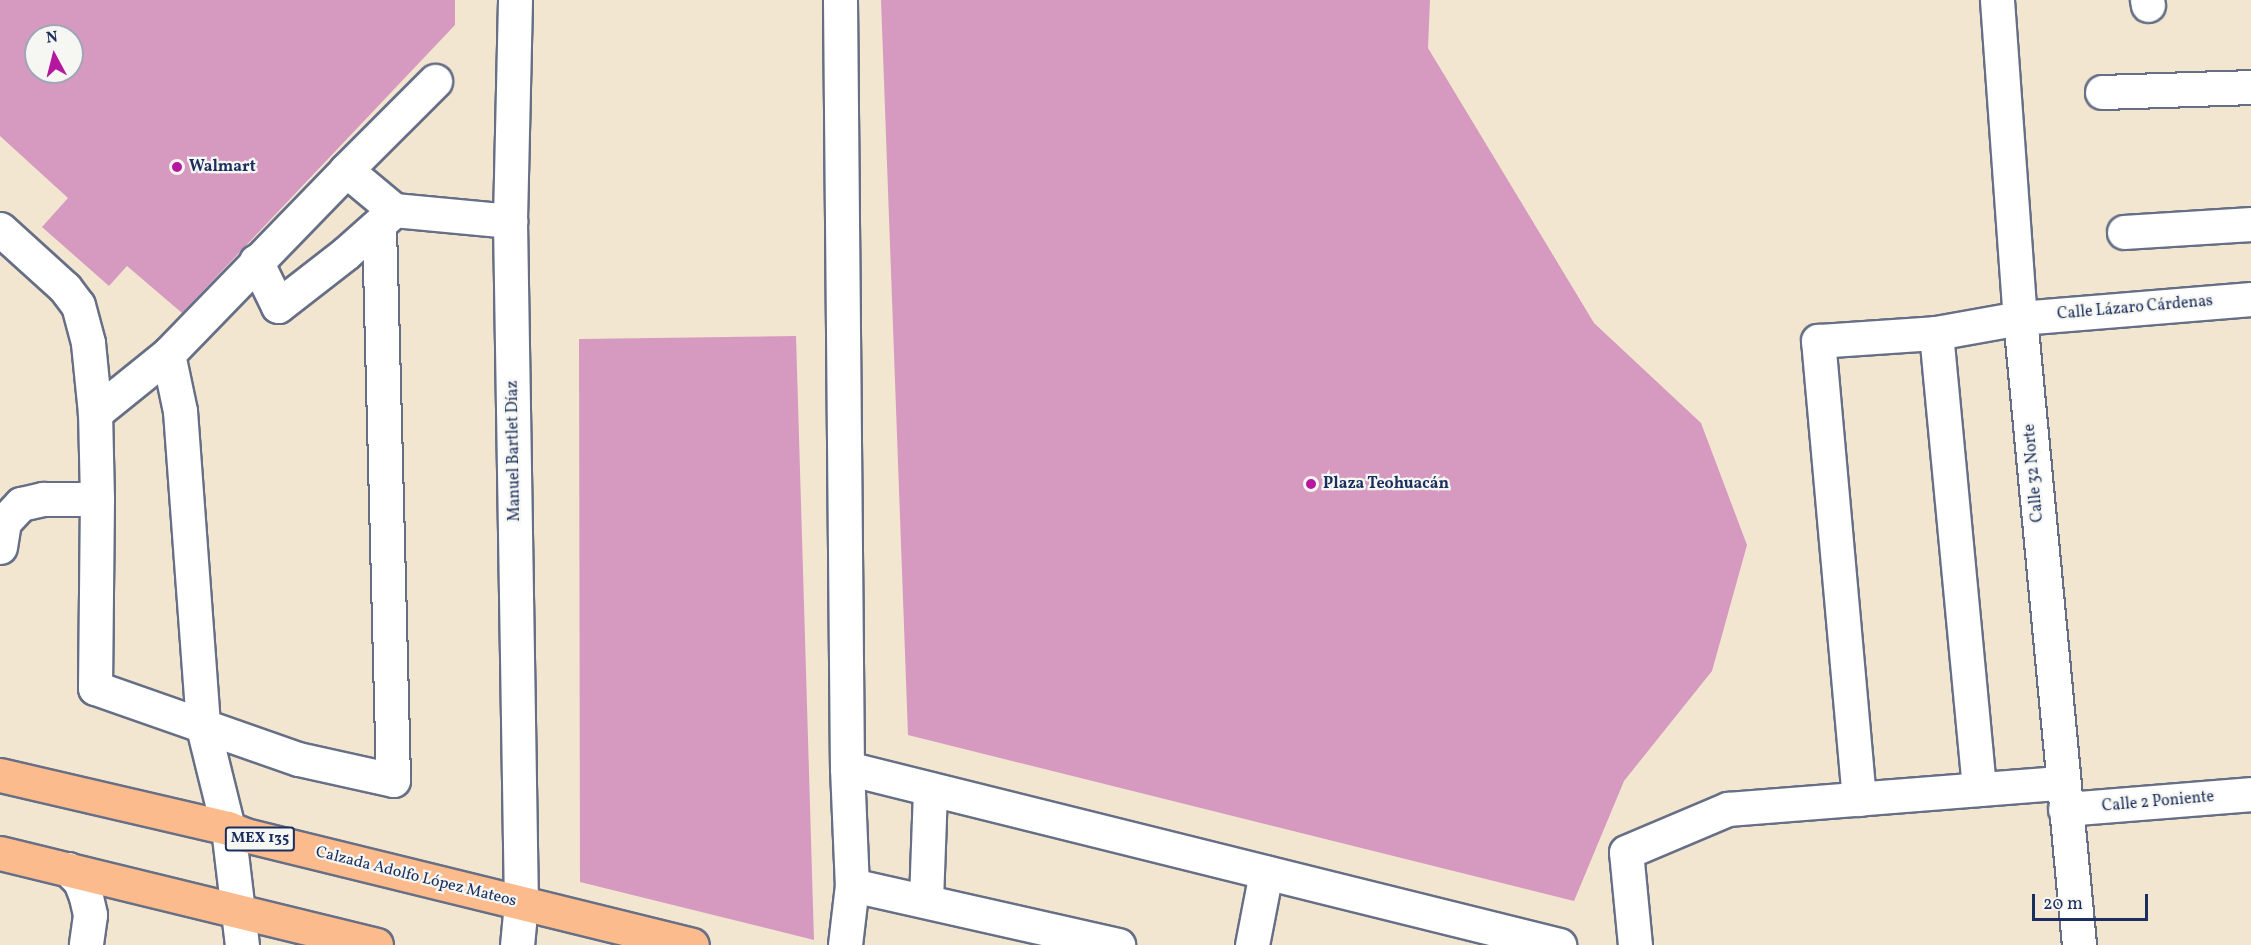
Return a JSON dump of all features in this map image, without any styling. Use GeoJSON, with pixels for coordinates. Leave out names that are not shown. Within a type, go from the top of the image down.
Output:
{"type":"FeatureCollection","features":[{"type":"Feature","properties":{"kind":"main road","name":"Calzada Adolfo López Mateos"},"geometry":{"type":"LineString","coordinates":[[0,775],[228,828],[245,835],[692,945]]}},
{"type":"Feature","properties":{"kind":"main road"},"geometry":{"type":"LineString","coordinates":[[0,853],[376,945]]}},
{"type":"Feature","properties":{"kind":"street","name":"Manuel Bartlet Díaz"},"geometry":{"type":"LineString","coordinates":[[515,0],[510,221],[521,903],[517,945]]}},
{"type":"Feature","properties":{"kind":"street"},"geometry":{"type":"LineString","coordinates":[[840,0],[846,768],[852,885],[845,945]]}},
{"type":"Feature","properties":{"kind":"street","name":"Calle 32 Norte"},"geometry":{"type":"LineString","coordinates":[[1997,0],[2020,318],[2063,796],[2079,945]]}},
{"type":"Feature","properties":{"kind":"street"},"geometry":{"type":"LineString","coordinates":[[95,413],[168,354],[256,261],[435,81]]}},
{"type":"Feature","properties":{"kind":"street"},"geometry":{"type":"LineString","coordinates":[[2102,92],[2251,87]]}},
{"type":"Feature","properties":{"kind":"street"},"geometry":{"type":"LineString","coordinates":[[0,229],[65,288],[78,305],[88,342],[95,413],[97,499],[95,688],[298,759],[393,780],[386,218],[346,170]]}},
{"type":"Feature","properties":{"kind":"street"},"geometry":{"type":"LineString","coordinates":[[256,261],[278,306],[386,218],[510,221]]}},
{"type":"Feature","properties":{"kind":"street"},"geometry":{"type":"LineString","coordinates":[[2124,232],[2251,224]]}},
{"type":"Feature","properties":{"kind":"street","name":"Calle Lázaro Cárdenas"},"geometry":{"type":"LineString","coordinates":[[1859,799],[1818,341],[1936,333],[2020,318],[2251,299]]}},
{"type":"Feature","properties":{"kind":"street"},"geometry":{"type":"LineString","coordinates":[[1936,333],[1979,789]]}},
{"type":"Feature","properties":{"kind":"street"},"geometry":{"type":"LineString","coordinates":[[168,354],[180,411],[203,727],[228,828],[240,912],[242,945]]}},
{"type":"Feature","properties":{"kind":"street"},"geometry":{"type":"LineString","coordinates":[[0,548],[4,522],[11,511],[21,504],[43,499],[97,499]]}},
{"type":"Feature","properties":{"kind":"street"},"geometry":{"type":"LineString","coordinates":[[846,768],[1559,945]]}},
{"type":"Feature","properties":{"kind":"street"},"geometry":{"type":"LineString","coordinates":[[926,900],[930,789]]}},
{"type":"Feature","properties":{"kind":"street","name":"Calle 2 Poniente"},"geometry":{"type":"LineString","coordinates":[[1635,945],[1626,852],[1728,809],[1979,789],[2063,796],[2251,794]]}},
{"type":"Feature","properties":{"kind":"street"},"geometry":{"type":"LineString","coordinates":[[68,869],[80,881],[86,897],[90,915],[86,945]]}},
{"type":"Feature","properties":{"kind":"street"},"geometry":{"type":"LineString","coordinates":[[1252,945],[1266,872]]}},
{"type":"Feature","properties":{"kind":"street"},"geometry":{"type":"LineString","coordinates":[[852,885],[1118,945]]}},
{"type":"Feature","properties":{"kind":"building","name":"Walmart"},"geometry":{"type":"Polygon","coordinates":[[[0,0],[455,0],[455,25],[182,313],[127,266],[109,286],[42,227],[68,198],[0,136],[0,0]]]}},
{"type":"Feature","properties":{"kind":"building","name":"Plaza Teohuacán"},"geometry":{"type":"Polygon","coordinates":[[[881,0],[1430,0],[1428,48],[1594,323],[1701,423],[1747,545],[1712,671],[1624,781],[1574,901],[908,735],[881,0]]]}},
{"type":"Feature","properties":{"kind":"building"},"geometry":{"type":"Polygon","coordinates":[[[796,336],[814,940],[580,882],[579,339],[796,336]]]}},
{"type":"Feature","properties":{"kind":"place","name":"Walmart"},"geometry":{"type":"Point","coordinates":[177,167]}},
{"type":"Feature","properties":{"kind":"place","name":"Plaza Teohuacán"},"geometry":{"type":"Point","coordinates":[1311,484]}}]}
